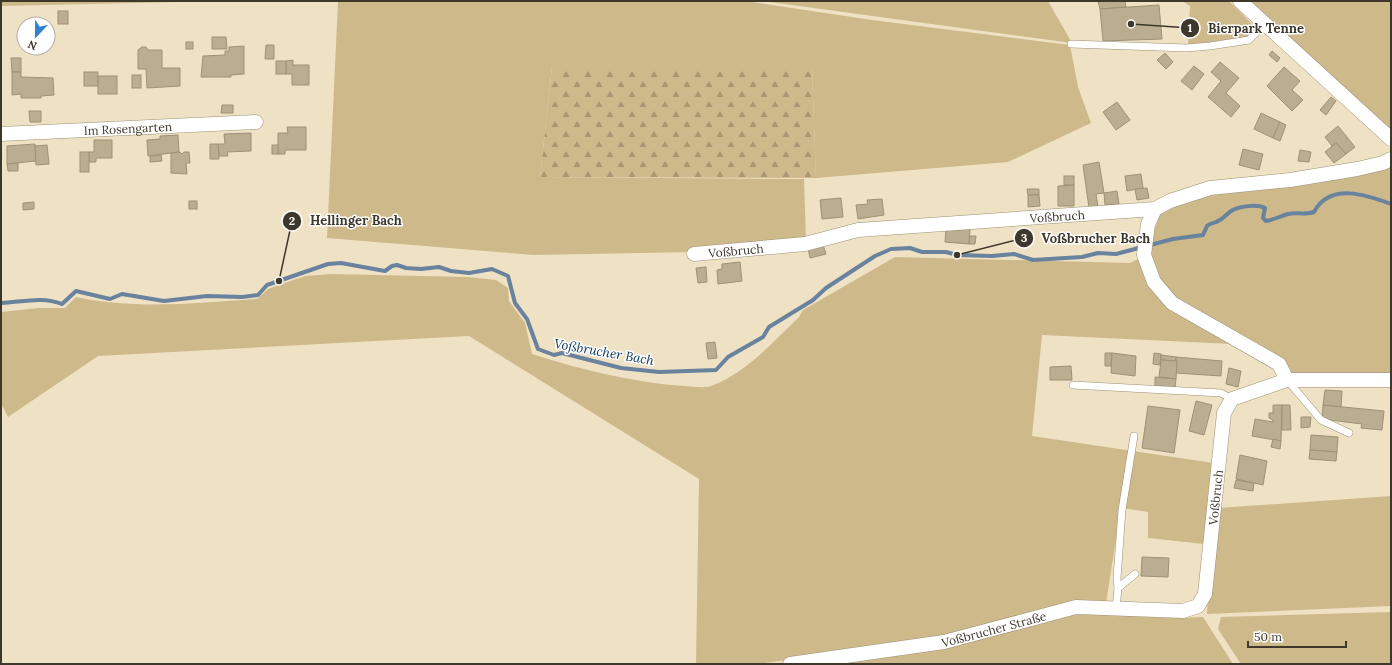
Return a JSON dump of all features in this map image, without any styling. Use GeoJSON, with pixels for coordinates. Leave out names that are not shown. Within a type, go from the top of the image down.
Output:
{"type":"FeatureCollection","features":[{"type":"Feature","properties":{"kind":"street"},"geometry":{"type":"LineString","coordinates":[[1240,1],[1264,25],[1391,139]]}},
{"type":"Feature","properties":{"kind":"street","name":"Im Rosengarten"},"geometry":{"type":"LineString","coordinates":[[1,134],[256,122]]}},
{"type":"Feature","properties":{"kind":"street","name":"Voßbruch"},"geometry":{"type":"LineString","coordinates":[[694,254],[805,244],[858,230],[1155,209],[1170,201],[1210,188],[1290,180],[1357,169],[1391,159]]}},
{"type":"Feature","properties":{"kind":"street"},"geometry":{"type":"LineString","coordinates":[[1155,209],[1148,224],[1144,255],[1154,282],[1172,303],[1278,364],[1287,380]]}},
{"type":"Feature","properties":{"kind":"street"},"geometry":{"type":"LineString","coordinates":[[1232,399],[1287,380],[1391,380]]}},
{"type":"Feature","properties":{"kind":"street","name":"Voßbruch"},"geometry":{"type":"LineString","coordinates":[[1198,606],[1206,594],[1224,413],[1232,399]]}},
{"type":"Feature","properties":{"kind":"street","name":"Voßbrucher Straße"},"geometry":{"type":"LineString","coordinates":[[790,664],[944,642],[1076,607],[1183,611],[1198,606]]}},
{"type":"Feature","properties":{"kind":"lane"},"geometry":{"type":"LineString","coordinates":[[1071,44],[1187,48],[1210,46],[1249,40],[1264,25]]}},
{"type":"Feature","properties":{"kind":"lane"},"geometry":{"type":"LineString","coordinates":[[1287,380],[1321,420],[1350,433]]}},
{"type":"Feature","properties":{"kind":"lane"},"geometry":{"type":"LineString","coordinates":[[1074,385],[1221,392],[1232,399]]}},
{"type":"Feature","properties":{"kind":"lane"},"geometry":{"type":"LineString","coordinates":[[1116,609],[1122,510],[1134,436]]}},
{"type":"Feature","properties":{"kind":"lane"},"geometry":{"type":"LineString","coordinates":[[1118,588],[1135,574]]}},
{"type":"Feature","properties":{"kind":"green space"},"geometry":{"type":"Polygon","coordinates":[[[1,1],[224,1],[1,6],[1,1]]]}},
{"type":"Feature","properties":{"kind":"green space"},"geometry":{"type":"Polygon","coordinates":[[[745,1],[872,20],[1070,45],[1078,87],[1091,123],[1008,162],[816,178],[812,67],[552,67],[540,177],[804,179],[806,242],[694,252],[533,255],[327,238],[338,2],[745,1]]]}},
{"type":"Feature","properties":{"kind":"green space"},"geometry":{"type":"Polygon","coordinates":[[[762,1],[1048,1],[1072,43],[762,1]]]}},
{"type":"Feature","properties":{"kind":"green space"},"geometry":{"type":"Polygon","coordinates":[[[1182,1],[1229,1],[1254,26],[1253,34],[1249,38],[1188,47],[1190,6],[1182,1]]]}},
{"type":"Feature","properties":{"kind":"green space"},"geometry":{"type":"Polygon","coordinates":[[[1245,1],[1391,1],[1391,133],[1245,1]]]}},
{"type":"Feature","properties":{"kind":"green space"},"geometry":{"type":"Polygon","coordinates":[[[552,67],[812,67],[816,178],[540,177],[552,67]]]}},
{"type":"Feature","properties":{"kind":"green space"},"geometry":{"type":"Polygon","coordinates":[[[1391,165],[1391,378],[1290,373],[1174,302],[1156,282],[1148,248],[1160,215],[1171,205],[1211,194],[1391,165]]]}},
{"type":"Feature","properties":{"kind":"green space"},"geometry":{"type":"Polygon","coordinates":[[[895,257],[1130,263],[1140,258],[1145,276],[1232,344],[1042,335],[1032,436],[1213,463],[1204,544],[1148,538],[1148,512],[1121,508],[1106,603],[889,647],[757,664],[696,664],[699,479],[469,336],[98,356],[8,417],[1,403],[1,312],[38,308],[65,308],[76,297],[98,301],[143,304],[189,304],[257,299],[268,289],[305,276],[332,274],[468,277],[496,280],[508,288],[509,301],[525,323],[532,354],[588,370],[644,382],[708,387],[724,380],[747,365],[769,347],[799,317],[803,310],[895,257]]]}},
{"type":"Feature","properties":{"kind":"green space"},"geometry":{"type":"Polygon","coordinates":[[[1391,496],[1391,606],[1207,614],[1218,508],[1391,496]]]}},
{"type":"Feature","properties":{"kind":"green space"},"geometry":{"type":"Polygon","coordinates":[[[1391,612],[1391,664],[1241,664],[1218,629],[1221,617],[1391,612]]]}},
{"type":"Feature","properties":{"kind":"green space"},"geometry":{"type":"Polygon","coordinates":[[[1085,613],[1177,618],[1203,617],[1233,664],[834,664],[1065,616],[1085,613]]]}},
{"type":"Feature","properties":{"kind":"building"},"geometry":{"type":"Polygon","coordinates":[[[1098,1],[1125,1],[1126,7],[1100,9],[1098,1]]]}},
{"type":"Feature","properties":{"kind":"building"},"geometry":{"type":"Polygon","coordinates":[[[1159,5],[1162,39],[1103,41],[1100,9],[1159,5]]]}},
{"type":"Feature","properties":{"kind":"building"},"geometry":{"type":"Polygon","coordinates":[[[58,11],[68,11],[68,24],[58,24],[58,11]]]}},
{"type":"Feature","properties":{"kind":"building"},"geometry":{"type":"Polygon","coordinates":[[[212,37],[226,37],[227,49],[212,49],[212,37]]]}},
{"type":"Feature","properties":{"kind":"building"},"geometry":{"type":"Polygon","coordinates":[[[186,42],[193,42],[193,49],[186,49],[186,42]]]}},
{"type":"Feature","properties":{"kind":"building"},"geometry":{"type":"Polygon","coordinates":[[[266,45],[274,45],[274,59],[265,59],[266,45]]]}},
{"type":"Feature","properties":{"kind":"building"},"geometry":{"type":"Polygon","coordinates":[[[244,46],[244,74],[231,75],[231,77],[201,77],[203,56],[225,55],[225,51],[229,51],[229,47],[244,46]]]}},
{"type":"Feature","properties":{"kind":"building"},"geometry":{"type":"Polygon","coordinates":[[[142,47],[146,47],[148,50],[162,50],[162,68],[180,68],[180,86],[147,88],[146,69],[138,69],[138,50],[142,47]]]}},
{"type":"Feature","properties":{"kind":"building"},"geometry":{"type":"Polygon","coordinates":[[[1272,51],[1280,58],[1277,62],[1269,55],[1272,51]]]}},
{"type":"Feature","properties":{"kind":"building"},"geometry":{"type":"Polygon","coordinates":[[[1165,53],[1173,62],[1166,69],[1157,60],[1165,53]]]}},
{"type":"Feature","properties":{"kind":"building"},"geometry":{"type":"Polygon","coordinates":[[[11,58],[21,58],[21,72],[12,72],[11,58]]]}},
{"type":"Feature","properties":{"kind":"building"},"geometry":{"type":"Polygon","coordinates":[[[293,60],[293,65],[309,65],[309,85],[292,85],[292,74],[286,74],[286,61],[293,60]]]}},
{"type":"Feature","properties":{"kind":"building"},"geometry":{"type":"Polygon","coordinates":[[[276,61],[286,61],[286,74],[276,74],[276,61]]]}},
{"type":"Feature","properties":{"kind":"building"},"geometry":{"type":"Polygon","coordinates":[[[1220,62],[1239,78],[1226,93],[1240,106],[1231,117],[1208,97],[1221,81],[1211,72],[1220,62]]]}},
{"type":"Feature","properties":{"kind":"building"},"geometry":{"type":"Polygon","coordinates":[[[1194,66],[1204,74],[1192,90],[1181,81],[1194,66]]]}},
{"type":"Feature","properties":{"kind":"building"},"geometry":{"type":"Polygon","coordinates":[[[1284,67],[1300,81],[1292,90],[1303,100],[1292,111],[1267,86],[1284,67]]]}},
{"type":"Feature","properties":{"kind":"building"},"geometry":{"type":"Polygon","coordinates":[[[12,72],[21,72],[21,77],[53,78],[54,95],[41,96],[41,98],[21,98],[21,94],[12,95],[12,72]]]}},
{"type":"Feature","properties":{"kind":"building"},"geometry":{"type":"Polygon","coordinates":[[[84,72],[98,72],[98,86],[84,86],[84,72]]]}},
{"type":"Feature","properties":{"kind":"building"},"geometry":{"type":"Polygon","coordinates":[[[132,75],[141,75],[141,88],[132,88],[132,75]]]}},
{"type":"Feature","properties":{"kind":"building"},"geometry":{"type":"Polygon","coordinates":[[[98,76],[117,76],[117,94],[98,94],[98,76]]]}},
{"type":"Feature","properties":{"kind":"building"},"geometry":{"type":"Polygon","coordinates":[[[1331,97],[1336,101],[1326,115],[1320,110],[1331,97]]]}},
{"type":"Feature","properties":{"kind":"building"},"geometry":{"type":"Polygon","coordinates":[[[1117,102],[1130,120],[1116,130],[1103,112],[1117,102]]]}},
{"type":"Feature","properties":{"kind":"building"},"geometry":{"type":"Polygon","coordinates":[[[222,105],[233,105],[233,113],[221,113],[222,105]]]}},
{"type":"Feature","properties":{"kind":"building"},"geometry":{"type":"Polygon","coordinates":[[[29,111],[41,111],[41,122],[30,122],[29,111]]]}},
{"type":"Feature","properties":{"kind":"building"},"geometry":{"type":"Polygon","coordinates":[[[1261,113],[1280,122],[1273,138],[1254,129],[1261,113]]]}},
{"type":"Feature","properties":{"kind":"building"},"geometry":{"type":"Polygon","coordinates":[[[1280,122],[1286,125],[1280,141],[1273,138],[1280,122]]]}},
{"type":"Feature","properties":{"kind":"building"},"geometry":{"type":"Polygon","coordinates":[[[1338,126],[1355,147],[1346,154],[1336,143],[1332,146],[1325,137],[1338,126]]]}},
{"type":"Feature","properties":{"kind":"building"},"geometry":{"type":"Polygon","coordinates":[[[287,127],[306,127],[306,150],[285,150],[285,154],[278,154],[278,133],[288,133],[287,127]]]}},
{"type":"Feature","properties":{"kind":"building"},"geometry":{"type":"Polygon","coordinates":[[[251,133],[251,151],[227,152],[228,156],[219,156],[218,144],[225,144],[224,134],[251,133]]]}},
{"type":"Feature","properties":{"kind":"building"},"geometry":{"type":"Polygon","coordinates":[[[178,135],[179,152],[148,156],[147,140],[160,139],[160,136],[178,135]]]}},
{"type":"Feature","properties":{"kind":"building"},"geometry":{"type":"Polygon","coordinates":[[[94,140],[112,140],[112,158],[96,158],[96,162],[89,162],[89,152],[94,152],[94,140]]]}},
{"type":"Feature","properties":{"kind":"building"},"geometry":{"type":"Polygon","coordinates":[[[1336,143],[1346,154],[1334,163],[1325,152],[1336,143]]]}},
{"type":"Feature","properties":{"kind":"building"},"geometry":{"type":"Polygon","coordinates":[[[35,144],[36,161],[7,164],[7,146],[35,144]]]}},
{"type":"Feature","properties":{"kind":"building"},"geometry":{"type":"Polygon","coordinates":[[[210,144],[218,144],[219,159],[210,159],[210,144]]]}},
{"type":"Feature","properties":{"kind":"building"},"geometry":{"type":"Polygon","coordinates":[[[47,145],[49,164],[36,165],[35,146],[47,145]]]}},
{"type":"Feature","properties":{"kind":"building"},"geometry":{"type":"Polygon","coordinates":[[[272,145],[278,145],[278,154],[272,154],[272,145]]]}},
{"type":"Feature","properties":{"kind":"building"},"geometry":{"type":"Polygon","coordinates":[[[1243,149],[1263,154],[1259,170],[1239,165],[1243,149]]]}},
{"type":"Feature","properties":{"kind":"building"},"geometry":{"type":"Polygon","coordinates":[[[1300,150],[1311,152],[1309,162],[1298,161],[1300,150]]]}},
{"type":"Feature","properties":{"kind":"building"},"geometry":{"type":"Polygon","coordinates":[[[80,152],[89,152],[89,172],[80,172],[80,152]]]}},
{"type":"Feature","properties":{"kind":"building"},"geometry":{"type":"Polygon","coordinates":[[[180,152],[182,154],[184,152],[189,152],[190,163],[186,163],[187,174],[171,173],[171,153],[180,152]]]}},
{"type":"Feature","properties":{"kind":"building"},"geometry":{"type":"Polygon","coordinates":[[[161,155],[162,161],[150,162],[150,156],[161,155]]]}},
{"type":"Feature","properties":{"kind":"building"},"geometry":{"type":"Polygon","coordinates":[[[1099,162],[1104,193],[1096,194],[1098,207],[1089,208],[1083,165],[1099,162]]]}},
{"type":"Feature","properties":{"kind":"building"},"geometry":{"type":"Polygon","coordinates":[[[18,163],[18,171],[8,171],[7,164],[18,163]]]}},
{"type":"Feature","properties":{"kind":"building"},"geometry":{"type":"Polygon","coordinates":[[[1141,174],[1143,188],[1127,191],[1125,176],[1141,174]]]}},
{"type":"Feature","properties":{"kind":"building"},"geometry":{"type":"Polygon","coordinates":[[[1064,176],[1074,176],[1074,185],[1064,185],[1064,176]]]}},
{"type":"Feature","properties":{"kind":"building"},"geometry":{"type":"Polygon","coordinates":[[[1074,185],[1074,206],[1058,206],[1058,186],[1074,185]]]}},
{"type":"Feature","properties":{"kind":"building"},"geometry":{"type":"Polygon","coordinates":[[[1147,188],[1149,198],[1137,200],[1135,189],[1147,188]]]}},
{"type":"Feature","properties":{"kind":"building"},"geometry":{"type":"Polygon","coordinates":[[[1027,189],[1039,189],[1039,195],[1028,195],[1027,189]]]}},
{"type":"Feature","properties":{"kind":"building"},"geometry":{"type":"Polygon","coordinates":[[[1117,191],[1119,204],[1105,205],[1104,193],[1117,191]]]}},
{"type":"Feature","properties":{"kind":"building"},"geometry":{"type":"Polygon","coordinates":[[[1028,195],[1039,195],[1040,206],[1028,207],[1028,195]]]}},
{"type":"Feature","properties":{"kind":"building"},"geometry":{"type":"Polygon","coordinates":[[[841,198],[843,217],[822,219],[820,200],[841,198]]]}},
{"type":"Feature","properties":{"kind":"building"},"geometry":{"type":"Polygon","coordinates":[[[882,199],[884,215],[858,219],[856,205],[868,204],[867,200],[882,199]]]}},
{"type":"Feature","properties":{"kind":"building"},"geometry":{"type":"Polygon","coordinates":[[[189,201],[197,201],[197,209],[189,209],[189,201]]]}},
{"type":"Feature","properties":{"kind":"building"},"geometry":{"type":"Polygon","coordinates":[[[34,202],[34,209],[23,210],[23,203],[34,202]]]}},
{"type":"Feature","properties":{"kind":"building"},"geometry":{"type":"Polygon","coordinates":[[[970,229],[969,244],[945,242],[946,230],[970,229]]]}},
{"type":"Feature","properties":{"kind":"building"},"geometry":{"type":"Polygon","coordinates":[[[970,236],[976,236],[975,244],[969,244],[970,236]]]}},
{"type":"Feature","properties":{"kind":"building"},"geometry":{"type":"Polygon","coordinates":[[[823,245],[826,254],[810,258],[808,248],[823,245]]]}},
{"type":"Feature","properties":{"kind":"building"},"geometry":{"type":"Polygon","coordinates":[[[740,262],[742,281],[718,284],[717,270],[722,269],[722,264],[740,262]]]}},
{"type":"Feature","properties":{"kind":"building"},"geometry":{"type":"Polygon","coordinates":[[[706,267],[707,282],[698,283],[696,268],[706,267]]]}},
{"type":"Feature","properties":{"kind":"building"},"geometry":{"type":"Polygon","coordinates":[[[715,342],[717,358],[708,359],[706,343],[715,342]]]}},
{"type":"Feature","properties":{"kind":"building"},"geometry":{"type":"Polygon","coordinates":[[[1105,353],[1112,353],[1111,366],[1105,366],[1105,353]]]}},
{"type":"Feature","properties":{"kind":"building"},"geometry":{"type":"Polygon","coordinates":[[[1112,353],[1136,356],[1135,376],[1111,373],[1112,353]]]}},
{"type":"Feature","properties":{"kind":"building"},"geometry":{"type":"Polygon","coordinates":[[[1154,353],[1161,354],[1160,365],[1153,364],[1154,353]]]}},
{"type":"Feature","properties":{"kind":"building"},"geometry":{"type":"Polygon","coordinates":[[[1161,355],[1176,357],[1176,361],[1161,360],[1161,355]]]}},
{"type":"Feature","properties":{"kind":"building"},"geometry":{"type":"Polygon","coordinates":[[[1176,357],[1222,361],[1221,376],[1176,373],[1176,357]]]}},
{"type":"Feature","properties":{"kind":"building"},"geometry":{"type":"Polygon","coordinates":[[[1161,360],[1177,361],[1176,379],[1159,377],[1161,360]]]}},
{"type":"Feature","properties":{"kind":"building"},"geometry":{"type":"Polygon","coordinates":[[[1071,366],[1072,380],[1050,380],[1050,367],[1071,366]]]}},
{"type":"Feature","properties":{"kind":"building"},"geometry":{"type":"Polygon","coordinates":[[[1229,368],[1241,371],[1238,387],[1226,384],[1229,368]]]}},
{"type":"Feature","properties":{"kind":"building"},"geometry":{"type":"Polygon","coordinates":[[[1155,377],[1176,379],[1175,387],[1155,386],[1155,377]]]}},
{"type":"Feature","properties":{"kind":"building"},"geometry":{"type":"Polygon","coordinates":[[[1325,390],[1342,391],[1341,407],[1323,405],[1325,390]]]}},
{"type":"Feature","properties":{"kind":"building"},"geometry":{"type":"Polygon","coordinates":[[[1196,401],[1212,405],[1204,435],[1189,431],[1196,401]]]}},
{"type":"Feature","properties":{"kind":"building"},"geometry":{"type":"Polygon","coordinates":[[[1273,405],[1282,405],[1281,441],[1252,436],[1255,419],[1273,422],[1273,420],[1269,418],[1269,413],[1273,413],[1273,405]]]}},
{"type":"Feature","properties":{"kind":"building"},"geometry":{"type":"Polygon","coordinates":[[[1282,405],[1290,405],[1291,430],[1282,430],[1282,405]]]}},
{"type":"Feature","properties":{"kind":"building"},"geometry":{"type":"Polygon","coordinates":[[[1323,405],[1384,411],[1382,430],[1361,428],[1362,424],[1322,419],[1323,405]]]}},
{"type":"Feature","properties":{"kind":"building"},"geometry":{"type":"Polygon","coordinates":[[[1148,406],[1180,410],[1174,453],[1142,448],[1148,406]]]}},
{"type":"Feature","properties":{"kind":"building"},"geometry":{"type":"Polygon","coordinates":[[[1301,417],[1311,417],[1310,427],[1301,428],[1301,417]]]}},
{"type":"Feature","properties":{"kind":"building"},"geometry":{"type":"Polygon","coordinates":[[[1311,435],[1338,437],[1337,452],[1310,450],[1311,435]]]}},
{"type":"Feature","properties":{"kind":"building"},"geometry":{"type":"Polygon","coordinates":[[[1273,439],[1281,441],[1280,449],[1271,447],[1273,439]]]}},
{"type":"Feature","properties":{"kind":"building"},"geometry":{"type":"Polygon","coordinates":[[[1310,450],[1337,452],[1336,461],[1309,459],[1310,450]]]}},
{"type":"Feature","properties":{"kind":"building"},"geometry":{"type":"Polygon","coordinates":[[[1240,455],[1267,461],[1263,485],[1236,479],[1240,455]]]}},
{"type":"Feature","properties":{"kind":"building"},"geometry":{"type":"Polygon","coordinates":[[[1236,480],[1254,483],[1253,491],[1234,488],[1236,480]]]}},
{"type":"Feature","properties":{"kind":"building"},"geometry":{"type":"Polygon","coordinates":[[[1142,557],[1169,558],[1168,577],[1141,576],[1142,557]]]}},
{"type":"Feature","properties":{"kind":"waterway","name":"Voßbrucher Bach"},"geometry":{"type":"LineString","coordinates":[[1,303],[47,300],[62,304],[76,291],[110,299],[122,294],[164,301],[207,296],[242,297],[258,295],[267,285],[328,264],[341,263],[385,271],[392,266],[397,265],[406,268],[421,269],[439,267],[451,271],[469,273],[492,269],[508,276],[515,303],[527,319],[538,349],[554,355],[562,353],[621,368],[659,372],[716,370],[728,357],[763,337],[769,327],[813,300],[826,288],[875,256],[891,249],[910,248],[922,252],[946,252],[957,255],[992,256],[1014,254],[1033,260],[1082,257],[1098,253],[1116,254],[1173,239],[1203,235],[1208,225],[1220,220],[1234,209],[1243,207],[1257,206],[1265,208],[1263,218],[1266,221],[1288,214],[1314,212],[1321,203],[1329,197],[1339,194],[1350,193],[1371,197],[1391,204]]}},
{"type":"Feature","properties":{"kind":"place","name":"Bierpark Tenne"},"geometry":{"type":"Point","coordinates":[1131,24]}},
{"type":"Feature","properties":{"kind":"place","name":"Voßbrucher Bach"},"geometry":{"type":"Point","coordinates":[957,255]}},
{"type":"Feature","properties":{"kind":"place","name":"Hellinger Bach"},"geometry":{"type":"Point","coordinates":[279,281]}}]}
